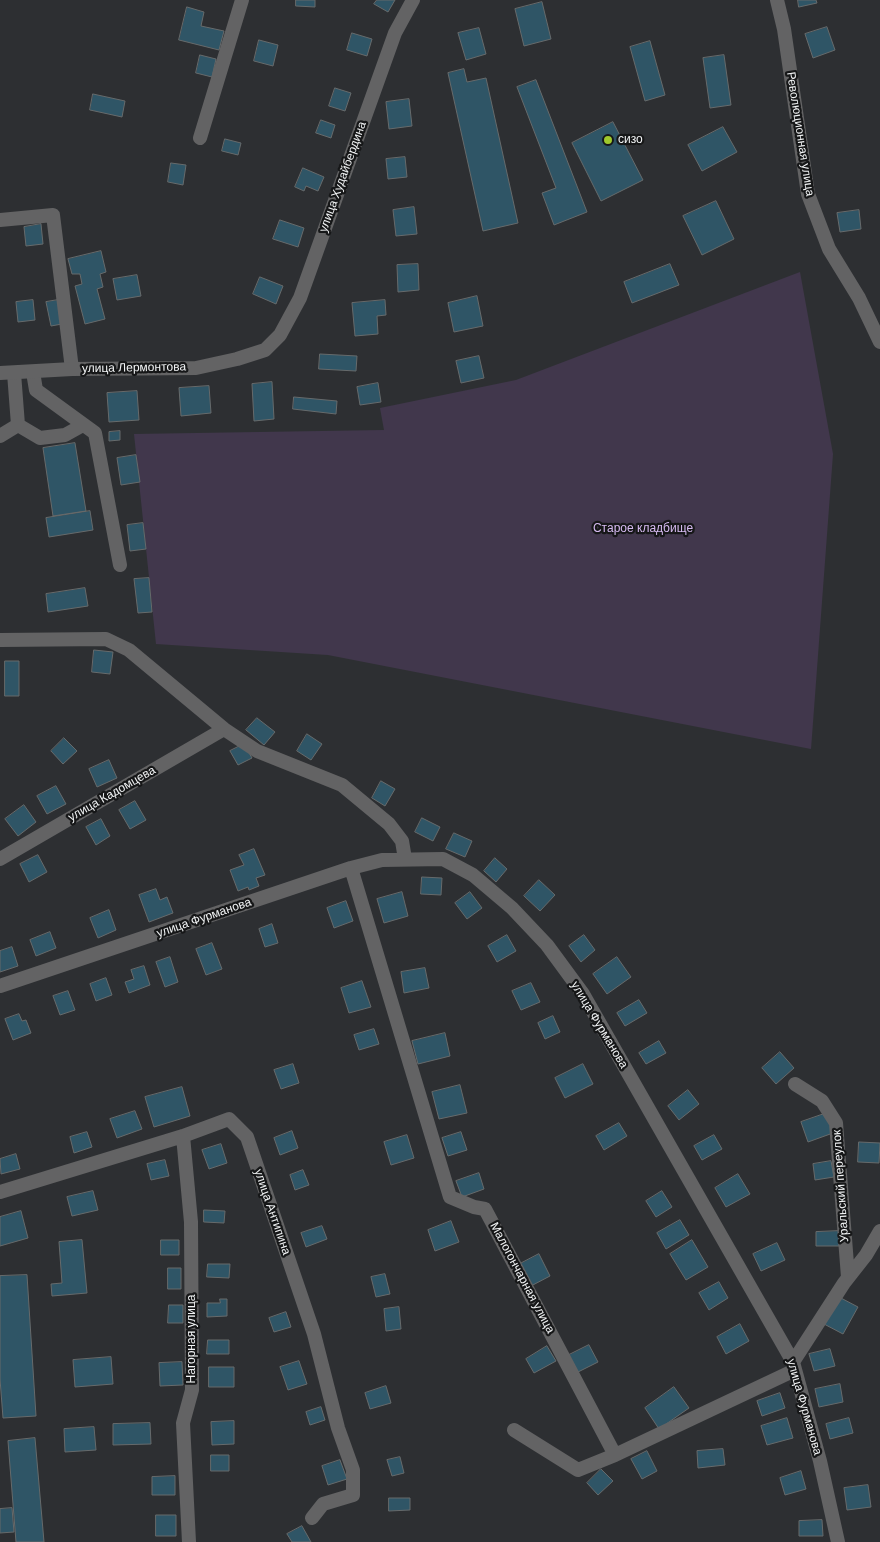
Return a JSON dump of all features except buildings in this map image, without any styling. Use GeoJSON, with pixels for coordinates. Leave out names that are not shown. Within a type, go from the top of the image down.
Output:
{"type":"FeatureCollection","features":[{"type":"Feature","properties":{"kind":"street"},"geometry":{"type":"LineString","coordinates":[[200,138],[242,0]]}},
{"type":"Feature","properties":{"kind":"street","name":"улица Худайбердина"},"geometry":{"type":"LineString","coordinates":[[265,350],[280,335],[300,298],[395,33],[413,0]]}},
{"type":"Feature","properties":{"kind":"street","name":"Революционная улица"},"geometry":{"type":"LineString","coordinates":[[777,0],[784,29],[808,194],[829,249],[859,298],[880,342]]}},
{"type":"Feature","properties":{"kind":"street"},"geometry":{"type":"LineString","coordinates":[[0,220],[53,215],[72,369]]}},
{"type":"Feature","properties":{"kind":"street","name":"улица Лермонтова"},"geometry":{"type":"LineString","coordinates":[[7,373],[72,369],[196,368],[237,360],[265,350]]}},
{"type":"Feature","properties":{"kind":"street"},"geometry":{"type":"LineString","coordinates":[[33,372],[36,390],[95,433],[120,565]]}},
{"type":"Feature","properties":{"kind":"street"},"geometry":{"type":"LineString","coordinates":[[7,373],[18,425],[40,438],[65,436],[83,425]]}},
{"type":"Feature","properties":{"kind":"street"},"geometry":{"type":"LineString","coordinates":[[0,436],[18,425]]}},
{"type":"Feature","properties":{"kind":"street"},"geometry":{"type":"LineString","coordinates":[[0,640],[106,639],[129,650],[224,729],[257,751],[342,786],[389,824],[402,841],[405,859]]}},
{"type":"Feature","properties":{"kind":"street","name":"улица Кадомцева"},"geometry":{"type":"LineString","coordinates":[[0,859],[224,729]]}},
{"type":"Feature","properties":{"kind":"street","name":"улица Фурманова"},"geometry":{"type":"LineString","coordinates":[[0,986],[351,868],[382,860],[443,859],[473,875],[512,908],[547,945],[583,994],[794,1366],[820,1460],[838,1542]]}},
{"type":"Feature","properties":{"kind":"street","name":"Малогончарная улица"},"geometry":{"type":"LineString","coordinates":[[351,868],[450,1197],[474,1207],[485,1209],[614,1455]]}},
{"type":"Feature","properties":{"kind":"street","name":"Уральский переулок"},"geometry":{"type":"LineString","coordinates":[[795,1084],[822,1101],[836,1123],[848,1277]]}},
{"type":"Feature","properties":{"kind":"street","name":"улица Антипина"},"geometry":{"type":"LineString","coordinates":[[0,1192],[183,1136],[229,1119],[247,1137],[314,1334],[338,1428],[353,1470],[354,1495],[323,1504],[312,1518]]}},
{"type":"Feature","properties":{"kind":"street","name":"Нагорная улица"},"geometry":{"type":"LineString","coordinates":[[183,1136],[191,1222],[192,1390],[184,1423],[189,1542]]}},
{"type":"Feature","properties":{"kind":"street"},"geometry":{"type":"LineString","coordinates":[[514,1430],[578,1470],[614,1455],[794,1366],[848,1277],[866,1255],[880,1231]]}},
{"type":"Feature","properties":{"kind":"green space","name":"Старое кладбище"},"geometry":{"type":"Polygon","coordinates":[[[800,272],[833,454],[811,749],[328,655],[156,644],[134,434],[384,430],[380,408],[516,380],[800,272]]]}},
{"type":"Feature","properties":{"kind":"place","name":"сизо"},"geometry":{"type":"Point","coordinates":[608,140]}}]}
